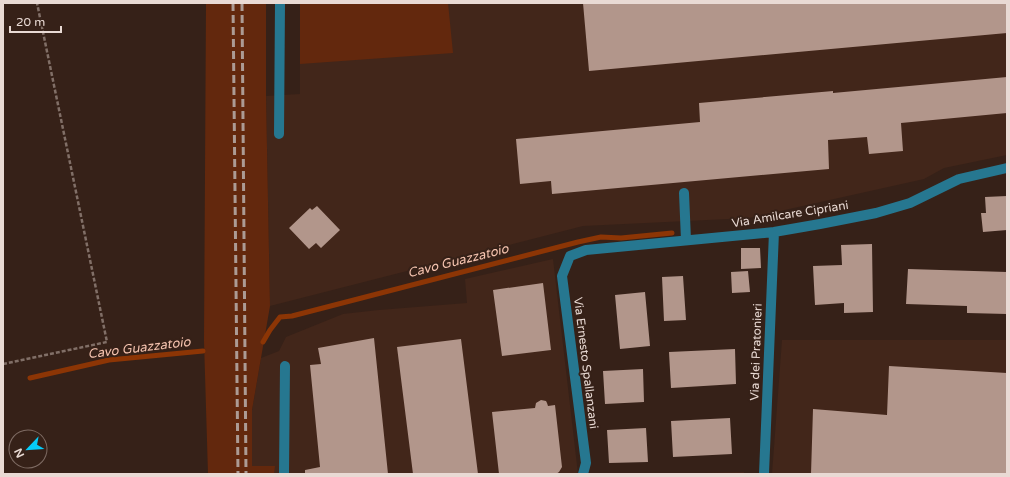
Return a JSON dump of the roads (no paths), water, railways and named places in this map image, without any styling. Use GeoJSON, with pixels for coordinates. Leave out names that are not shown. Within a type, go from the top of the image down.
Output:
{"type":"FeatureCollection","features":[{"type":"Feature","properties":{"kind":"street"},"geometry":{"type":"LineString","coordinates":[[279,134],[280,3]]}},
{"type":"Feature","properties":{"kind":"street","name":"Via Amilcare Cipriani"},"geometry":{"type":"LineString","coordinates":[[570,256],[586,250],[774,232],[876,213],[910,203],[959,179],[1007,168]]}},
{"type":"Feature","properties":{"kind":"street"},"geometry":{"type":"LineString","coordinates":[[684,193],[686,240]]}},
{"type":"Feature","properties":{"kind":"street","name":"Via dei Pratonieri"},"geometry":{"type":"LineString","coordinates":[[764,474],[774,232]]}},
{"type":"Feature","properties":{"kind":"street","name":"Via Ernesto Spallanzani"},"geometry":{"type":"LineString","coordinates":[[570,256],[562,276],[586,463],[583,474]]}},
{"type":"Feature","properties":{"kind":"street"},"geometry":{"type":"LineString","coordinates":[[284,474],[285,366]]}},
{"type":"Feature","properties":{"kind":"waterway","name":"Cavo Guazzatoio"},"geometry":{"type":"LineString","coordinates":[[263,342],[280,317],[292,316],[601,237],[621,238],[672,233]]}},
{"type":"Feature","properties":{"kind":"waterway","name":"Cavo Guazzatoio"},"geometry":{"type":"LineString","coordinates":[[30,378],[109,360],[203,351]]}},
{"type":"Feature","properties":{"kind":"railway"},"geometry":{"type":"LineString","coordinates":[[233,3],[238,474]]}},
{"type":"Feature","properties":{"kind":"railway"},"geometry":{"type":"LineString","coordinates":[[242,3],[246,474]]}}]}
